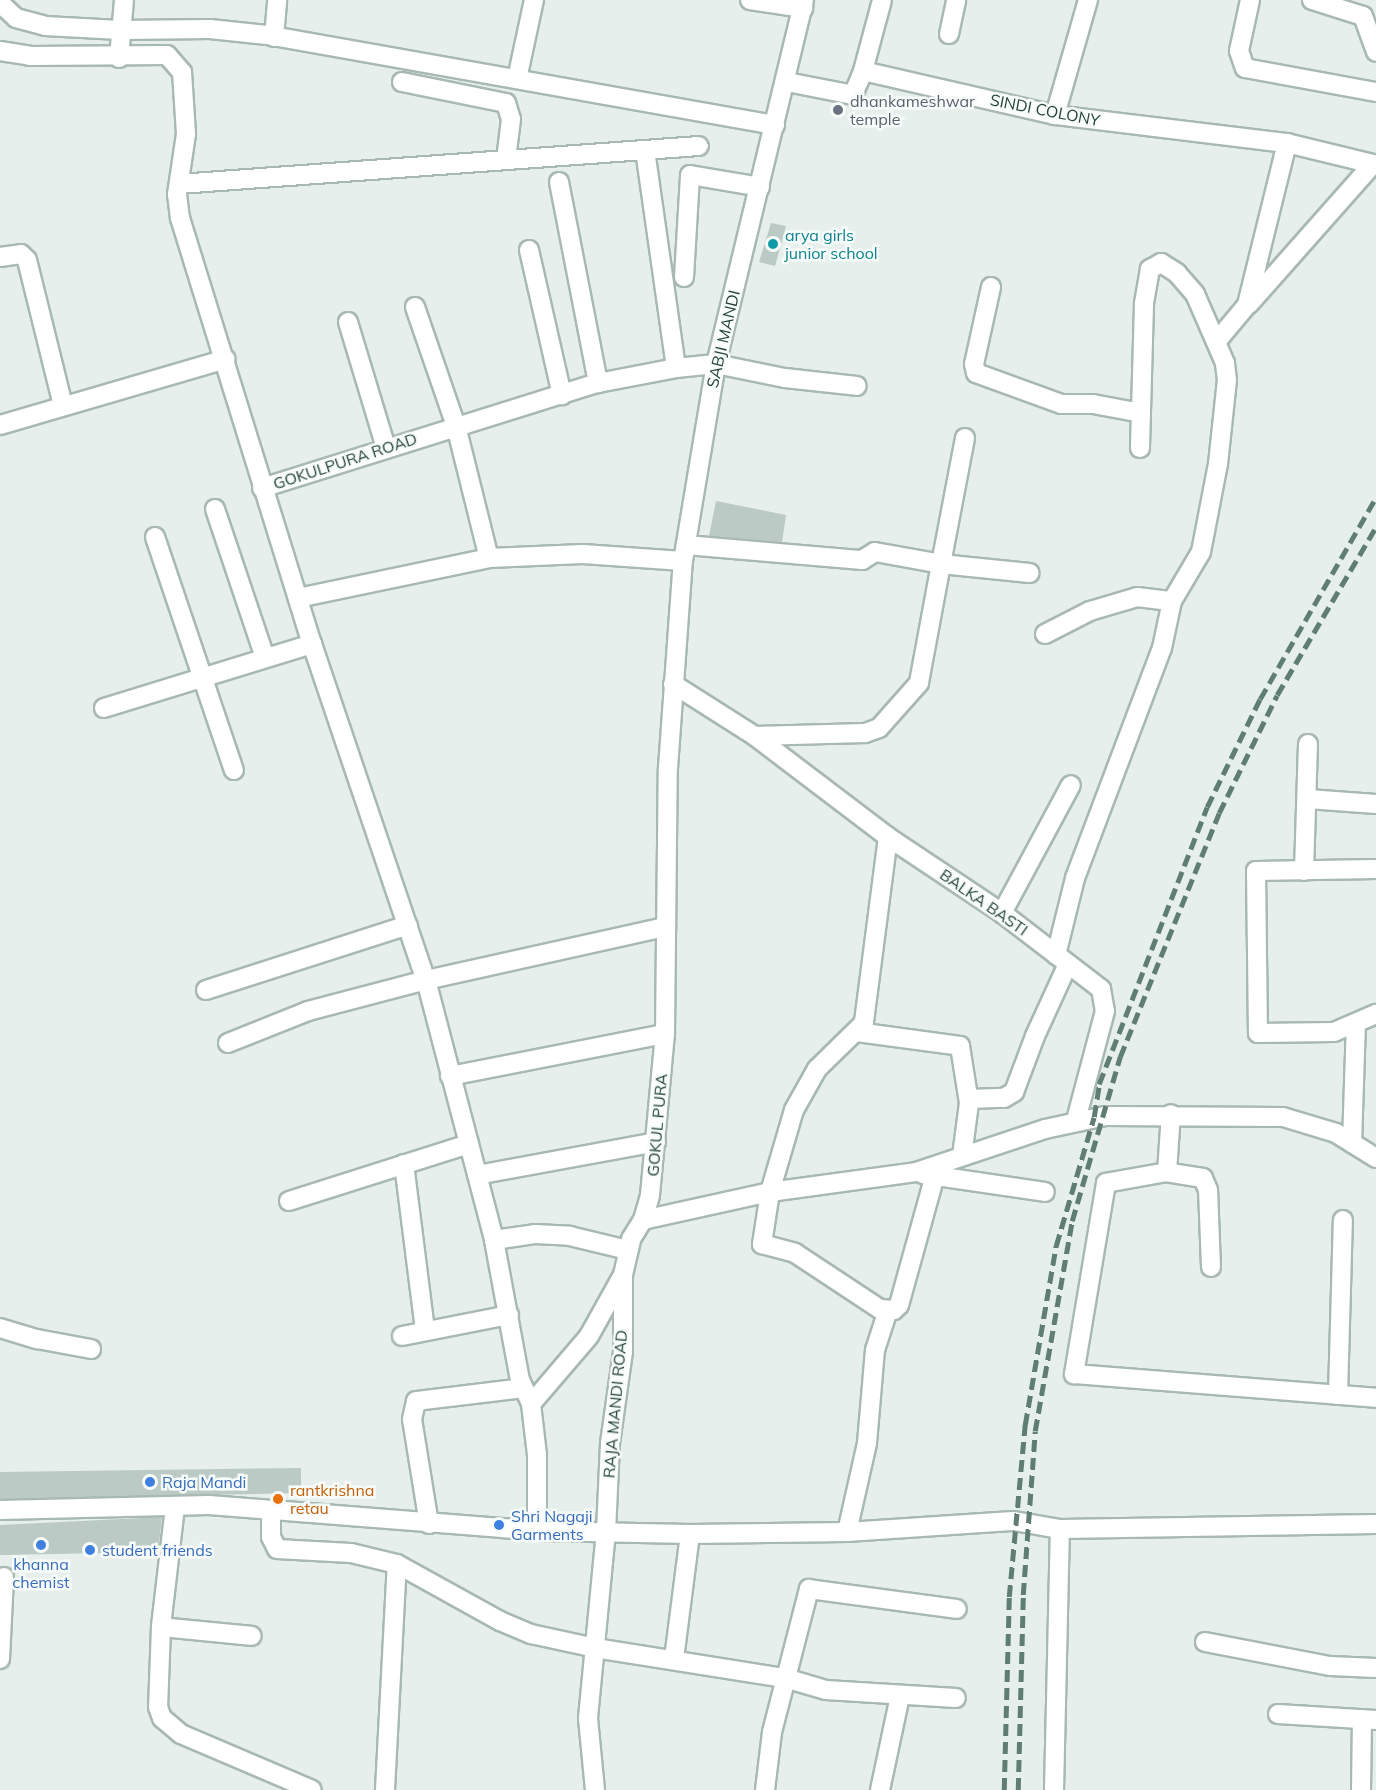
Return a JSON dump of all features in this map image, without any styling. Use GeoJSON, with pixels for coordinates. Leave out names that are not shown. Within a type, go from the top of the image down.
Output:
{"type":"FeatureCollection","features":[{"type":"Feature","properties":{"kind":"street"},"geometry":{"type":"LineString","coordinates":[[119,44],[124,0]]}},
{"type":"Feature","properties":{"kind":"street"},"geometry":{"type":"LineString","coordinates":[[274,37],[277,0]]}},
{"type":"Feature","properties":{"kind":"street"},"geometry":{"type":"LineString","coordinates":[[517,79],[534,0]]}},
{"type":"Feature","properties":{"kind":"street"},"geometry":{"type":"LineString","coordinates":[[750,0],[803,4]]}},
{"type":"Feature","properties":{"kind":"street"},"geometry":{"type":"LineString","coordinates":[[787,82],[853,95],[863,71],[882,0]]}},
{"type":"Feature","properties":{"kind":"street"},"geometry":{"type":"LineString","coordinates":[[949,34],[956,0]]}},
{"type":"Feature","properties":{"kind":"street"},"geometry":{"type":"LineString","coordinates":[[1055,115],[1088,0]]}},
{"type":"Feature","properties":{"kind":"street"},"geometry":{"type":"LineString","coordinates":[[1250,0],[1239,51],[1245,68],[1376,92]]}},
{"type":"Feature","properties":{"kind":"street"},"geometry":{"type":"LineString","coordinates":[[1312,0],[1363,16],[1376,52]]}},
{"type":"Feature","properties":{"kind":"street"},"geometry":{"type":"LineString","coordinates":[[0,3],[26,22],[119,44]]}},
{"type":"Feature","properties":{"kind":"street","name":"SABJI MANDI"},"geometry":{"type":"LineString","coordinates":[[673,684],[685,553],[716,364],[787,82],[803,4]]}},
{"type":"Feature","properties":{"kind":"street"},"geometry":{"type":"LineString","coordinates":[[0,51],[30,56],[210,29],[274,37],[775,125]]}},
{"type":"Feature","properties":{"kind":"street","name":"GOKULPURA ROAD"},"geometry":{"type":"LineString","coordinates":[[119,44],[167,55],[182,72],[186,134],[179,184],[180,218],[226,359],[262,488],[598,383],[676,368],[716,364],[785,378],[857,386]]}},
{"type":"Feature","properties":{"kind":"street","name":"SINDI COLONY"},"geometry":{"type":"LineString","coordinates":[[863,71],[1055,115],[1287,143],[1374,165],[1217,341]]}},
{"type":"Feature","properties":{"kind":"street"},"geometry":{"type":"LineString","coordinates":[[402,82],[506,103],[511,119],[506,160]]}},
{"type":"Feature","properties":{"kind":"street","name":"SINDI COLONY"},"geometry":{"type":"LineString","coordinates":[[1239,315],[1287,143]]}},
{"type":"Feature","properties":{"kind":"street"},"geometry":{"type":"LineString","coordinates":[[179,184],[699,146]]}},
{"type":"Feature","properties":{"kind":"street"},"geometry":{"type":"LineString","coordinates":[[645,150],[676,368]]}},
{"type":"Feature","properties":{"kind":"street"},"geometry":{"type":"LineString","coordinates":[[684,277],[690,175],[760,188]]}},
{"type":"Feature","properties":{"kind":"street"},"geometry":{"type":"LineString","coordinates":[[559,182],[598,383]]}},
{"type":"Feature","properties":{"kind":"street"},"geometry":{"type":"LineString","coordinates":[[529,250],[562,395]]}},
{"type":"Feature","properties":{"kind":"street"},"geometry":{"type":"LineString","coordinates":[[0,257],[21,254],[27,260],[63,406]]}},
{"type":"Feature","properties":{"kind":"street"},"geometry":{"type":"LineString","coordinates":[[969,1099],[1004,1098],[1014,1092],[1062,959],[1075,878],[1162,648],[1173,602],[1201,552],[1218,464],[1227,380],[1217,341],[1188,285],[1168,266],[1153,264],[1148,275],[1144,303],[1140,448]]}},
{"type":"Feature","properties":{"kind":"street"},"geometry":{"type":"LineString","coordinates":[[992,287],[974,364],[976,373],[1061,404],[1094,404],[1141,413]]}},
{"type":"Feature","properties":{"kind":"street"},"geometry":{"type":"LineString","coordinates":[[415,307],[456,426],[489,558]]}},
{"type":"Feature","properties":{"kind":"street"},"geometry":{"type":"LineString","coordinates":[[348,322],[386,448]]}},
{"type":"Feature","properties":{"kind":"street"},"geometry":{"type":"LineString","coordinates":[[0,425],[226,359]]}},
{"type":"Feature","properties":{"kind":"street"},"geometry":{"type":"LineString","coordinates":[[755,736],[865,733],[879,728],[919,683],[965,438]]}},
{"type":"Feature","properties":{"kind":"street"},"geometry":{"type":"LineString","coordinates":[[262,488],[312,644],[426,980],[494,1240],[527,1396],[537,1455],[537,1531]]}},
{"type":"Feature","properties":{"kind":"street"},"geometry":{"type":"LineString","coordinates":[[215,509],[265,658]]}},
{"type":"Feature","properties":{"kind":"street"},"geometry":{"type":"LineString","coordinates":[[155,537],[234,770]]}},
{"type":"Feature","properties":{"kind":"street"},"geometry":{"type":"LineString","coordinates":[[298,598],[489,558],[583,554],[685,553],[861,560],[875,552],[941,564],[1030,573]]}},
{"type":"Feature","properties":{"kind":"street"},"geometry":{"type":"LineString","coordinates":[[1045,634],[1090,611],[1137,597],[1173,602]]}},
{"type":"Feature","properties":{"kind":"street"},"geometry":{"type":"LineString","coordinates":[[104,708],[201,676],[312,644]]}},
{"type":"Feature","properties":{"kind":"street","name":"BALKA BASTI"},"geometry":{"type":"LineString","coordinates":[[673,684],[755,736],[888,837],[1002,912],[1101,989],[1106,1004],[1076,1120]]}},
{"type":"Feature","properties":{"kind":"street","name":"GOKUL PURA"},"geometry":{"type":"LineString","coordinates":[[527,1396],[589,1336],[623,1275],[628,1250],[643,1220],[650,1195],[665,1034],[673,684]]}},
{"type":"Feature","properties":{"kind":"street"},"geometry":{"type":"LineString","coordinates":[[1304,871],[1308,744]]}},
{"type":"Feature","properties":{"kind":"street"},"geometry":{"type":"LineString","coordinates":[[1002,912],[1071,785]]}},
{"type":"Feature","properties":{"kind":"street"},"geometry":{"type":"LineString","coordinates":[[1308,799],[1376,804]]}},
{"type":"Feature","properties":{"kind":"street"},"geometry":{"type":"LineString","coordinates":[[887,1312],[801,1256],[762,1244],[770,1192],[794,1110],[810,1080],[857,1032],[866,1019],[888,837]]}},
{"type":"Feature","properties":{"kind":"street"},"geometry":{"type":"LineString","coordinates":[[1376,869],[1256,870],[1258,1030],[1260,1034],[1334,1032],[1376,1014]]}},
{"type":"Feature","properties":{"kind":"street"},"geometry":{"type":"LineString","coordinates":[[206,990],[408,925]]}},
{"type":"Feature","properties":{"kind":"street"},"geometry":{"type":"LineString","coordinates":[[228,1043],[308,1011],[426,980],[666,927]]}},
{"type":"Feature","properties":{"kind":"street"},"geometry":{"type":"LineString","coordinates":[[1353,1143],[1356,1024]]}},
{"type":"Feature","properties":{"kind":"street"},"geometry":{"type":"LineString","coordinates":[[857,1032],[960,1046],[969,1099],[962,1156]]}},
{"type":"Feature","properties":{"kind":"street"},"geometry":{"type":"LineString","coordinates":[[450,1076],[665,1034]]}},
{"type":"Feature","properties":{"kind":"street"},"geometry":{"type":"LineString","coordinates":[[1167,1172],[1171,1114]]}},
{"type":"Feature","properties":{"kind":"street"},"geometry":{"type":"LineString","coordinates":[[643,1220],[770,1192],[916,1172],[1076,1120],[1171,1114],[1283,1117],[1336,1133],[1376,1158]]}},
{"type":"Feature","properties":{"kind":"street"},"geometry":{"type":"LineString","coordinates":[[477,1175],[656,1142]]}},
{"type":"Feature","properties":{"kind":"street"},"geometry":{"type":"LineString","coordinates":[[289,1202],[469,1144]]}},
{"type":"Feature","properties":{"kind":"street"},"geometry":{"type":"LineString","coordinates":[[404,1164],[425,1331]]}},
{"type":"Feature","properties":{"kind":"street"},"geometry":{"type":"LineString","coordinates":[[916,1172],[934,1179],[1045,1192]]}},
{"type":"Feature","properties":{"kind":"street"},"geometry":{"type":"LineString","coordinates":[[1211,1268],[1207,1182],[1199,1177],[1167,1172],[1106,1183],[1074,1374],[1376,1398]]}},
{"type":"Feature","properties":{"kind":"street"},"geometry":{"type":"LineString","coordinates":[[847,1532],[867,1443],[875,1350],[887,1312],[899,1305],[934,1179]]}},
{"type":"Feature","properties":{"kind":"street"},"geometry":{"type":"LineString","coordinates":[[1338,1395],[1342,1220]]}},
{"type":"Feature","properties":{"kind":"street"},"geometry":{"type":"LineString","coordinates":[[494,1240],[535,1234],[570,1236],[628,1250]]}},
{"type":"Feature","properties":{"kind":"street","name":"RAJA MANDI ROAD"},"geometry":{"type":"LineString","coordinates":[[595,1790],[588,1718],[606,1532],[610,1443],[623,1352],[623,1275]]}},
{"type":"Feature","properties":{"kind":"street"},"geometry":{"type":"LineString","coordinates":[[402,1336],[509,1315]]}},
{"type":"Feature","properties":{"kind":"street"},"geometry":{"type":"LineString","coordinates":[[0,1328],[91,1348]]}},
{"type":"Feature","properties":{"kind":"street"},"geometry":{"type":"LineString","coordinates":[[429,1524],[412,1419],[417,1401],[527,1396]]}},
{"type":"Feature","properties":{"kind":"street"},"geometry":{"type":"LineString","coordinates":[[0,1510],[209,1505],[537,1531],[690,1534],[847,1532],[1014,1521],[1060,1529],[1376,1524]]}},
{"type":"Feature","properties":{"kind":"street"},"geometry":{"type":"LineString","coordinates":[[175,1507],[161,1627],[158,1707],[167,1726],[312,1790]]}},
{"type":"Feature","properties":{"kind":"street"},"geometry":{"type":"LineString","coordinates":[[271,1511],[271,1537],[277,1549],[351,1553],[397,1564],[500,1621],[531,1634],[595,1648],[785,1678],[826,1690],[956,1698]]}},
{"type":"Feature","properties":{"kind":"street"},"geometry":{"type":"LineString","coordinates":[[1053,1790],[1060,1529]]}},
{"type":"Feature","properties":{"kind":"street"},"geometry":{"type":"LineString","coordinates":[[674,1659],[690,1534]]}},
{"type":"Feature","properties":{"kind":"street"},"geometry":{"type":"LineString","coordinates":[[385,1790],[397,1564]]}},
{"type":"Feature","properties":{"kind":"street"},"geometry":{"type":"LineString","coordinates":[[0,1659],[4,1577]]}},
{"type":"Feature","properties":{"kind":"street"},"geometry":{"type":"LineString","coordinates":[[765,1790],[767,1758],[785,1678],[809,1589],[957,1610]]}},
{"type":"Feature","properties":{"kind":"street"},"geometry":{"type":"LineString","coordinates":[[161,1627],[252,1636]]}},
{"type":"Feature","properties":{"kind":"street"},"geometry":{"type":"LineString","coordinates":[[1205,1642],[1330,1666],[1376,1668]]}},
{"type":"Feature","properties":{"kind":"street"},"geometry":{"type":"LineString","coordinates":[[880,1790],[900,1696]]}},
{"type":"Feature","properties":{"kind":"street"},"geometry":{"type":"LineString","coordinates":[[1278,1714],[1369,1719],[1361,1790]]}},
{"type":"Feature","properties":{"kind":"building","name":"arya girls junior school"},"geometry":{"type":"Polygon","coordinates":[[[771,223],[786,226],[775,266],[759,262],[771,223]]]}},
{"type":"Feature","properties":{"kind":"building"},"geometry":{"type":"Polygon","coordinates":[[[716,501],[786,515],[782,542],[709,536],[716,501]]]}},
{"type":"Feature","properties":{"kind":"building","name":"Raja Mandi"},"geometry":{"type":"Polygon","coordinates":[[[301,1468],[301,1493],[0,1499],[0,1472],[301,1468]]]}},
{"type":"Feature","properties":{"kind":"building","name":"Raja Mandi"},"geometry":{"type":"Polygon","coordinates":[[[162,1517],[158,1552],[0,1555],[0,1525],[162,1517]]]}},
{"type":"Feature","properties":{"kind":"railway"},"geometry":{"type":"LineString","coordinates":[[1004,1790],[1009,1597],[1025,1425],[1056,1246],[1094,1117],[1099,1084],[1207,807],[1260,699],[1376,497]]}},
{"type":"Feature","properties":{"kind":"railway"},"geometry":{"type":"LineString","coordinates":[[1018,1790],[1023,1595],[1035,1431],[1072,1221],[1120,1057],[1219,813],[1277,695],[1376,527]]}},
{"type":"Feature","properties":{"kind":"place","name":"dhankameshwar temple"},"geometry":{"type":"Point","coordinates":[838,110]}},
{"type":"Feature","properties":{"kind":"place","name":"arya girls junior school"},"geometry":{"type":"Point","coordinates":[773,244]}},
{"type":"Feature","properties":{"kind":"place","name":"Raja Mandi"},"geometry":{"type":"Point","coordinates":[150,1482]}},
{"type":"Feature","properties":{"kind":"place","name":"rantkrishna retau"},"geometry":{"type":"Point","coordinates":[278,1499]}},
{"type":"Feature","properties":{"kind":"place","name":"Shri Nagaji Garments"},"geometry":{"type":"Point","coordinates":[499,1525]}},
{"type":"Feature","properties":{"kind":"place","name":"khanna chemist"},"geometry":{"type":"Point","coordinates":[41,1545]}},
{"type":"Feature","properties":{"kind":"place","name":"student friends"},"geometry":{"type":"Point","coordinates":[90,1550]}}]}
